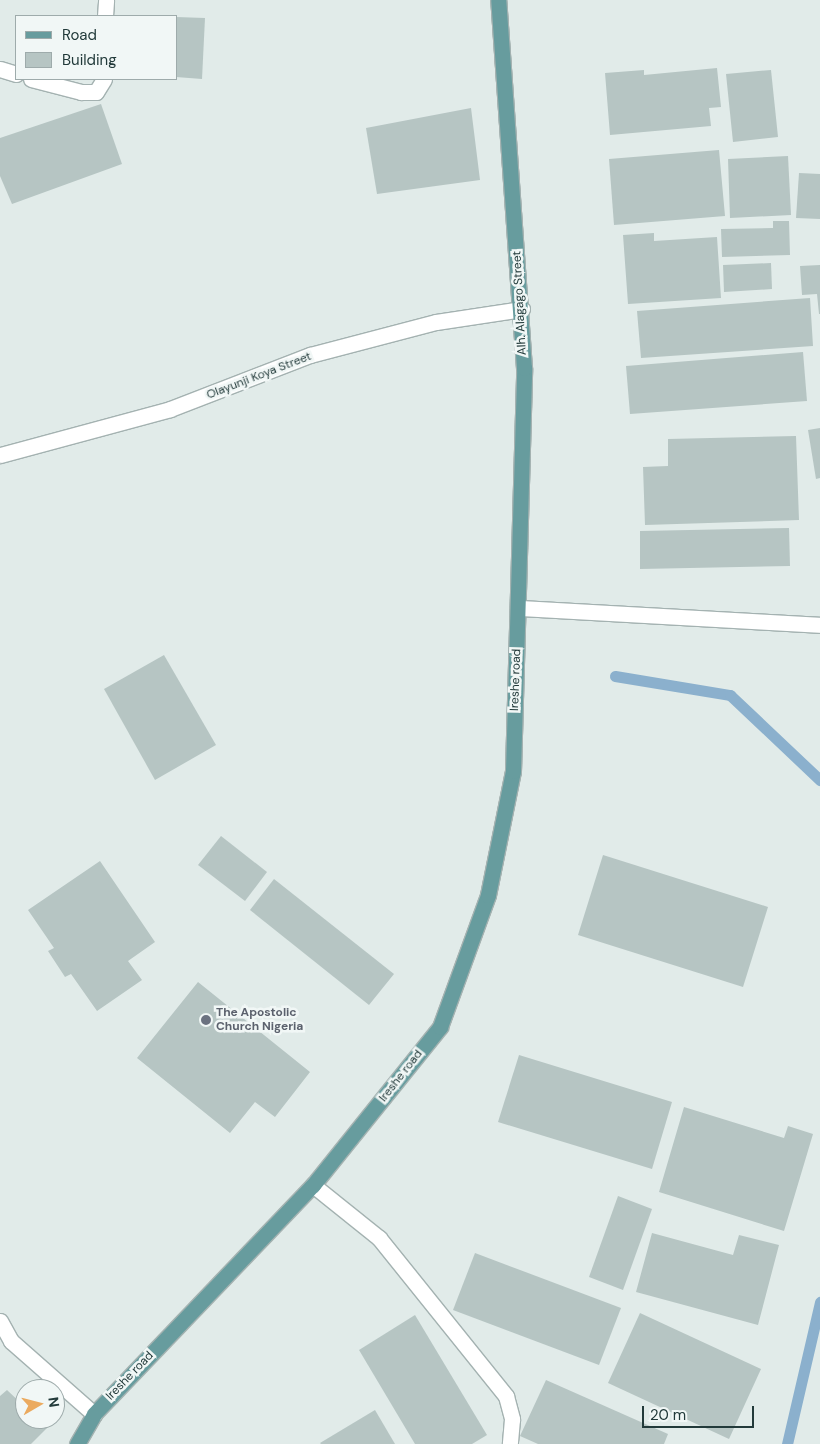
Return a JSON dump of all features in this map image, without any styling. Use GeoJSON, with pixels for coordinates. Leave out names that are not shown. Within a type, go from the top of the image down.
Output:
{"type":"FeatureCollection","features":[{"type":"Feature","properties":{"kind":"main road","name":"Alh. Alagago Street"},"geometry":{"type":"LineString","coordinates":[[498,0],[522,309],[519,608]]}},
{"type":"Feature","properties":{"kind":"main road","name":"Ireshe road"},"geometry":{"type":"LineString","coordinates":[[77,1444],[94,1414],[312,1185],[440,1026],[485,904],[513,771],[519,608]]}},
{"type":"Feature","properties":{"kind":"street"},"geometry":{"type":"LineString","coordinates":[[105,15],[106,0]]}},
{"type":"Feature","properties":{"kind":"street"},"geometry":{"type":"LineString","coordinates":[[0,69],[15,74]]}},
{"type":"Feature","properties":{"kind":"street"},"geometry":{"type":"LineString","coordinates":[[35,80],[81,92],[96,92],[103,80]]}},
{"type":"Feature","properties":{"kind":"street","name":"Olayunji Koya Street"},"geometry":{"type":"LineString","coordinates":[[0,455],[170,409],[319,353],[436,322],[522,309]]}},
{"type":"Feature","properties":{"kind":"street"},"geometry":{"type":"LineString","coordinates":[[519,608],[820,625]]}},
{"type":"Feature","properties":{"kind":"street"},"geometry":{"type":"LineString","coordinates":[[312,1185],[379,1238],[506,1396],[512,1419],[510,1444]]}},
{"type":"Feature","properties":{"kind":"street"},"geometry":{"type":"LineString","coordinates":[[0,1321],[5,1344],[94,1414]]}},
{"type":"Feature","properties":{"kind":"building"},"geometry":{"type":"Polygon","coordinates":[[[178,17],[205,18],[202,79],[178,77],[178,17]]]}},
{"type":"Feature","properties":{"kind":"building"},"geometry":{"type":"Polygon","coordinates":[[[717,68],[721,107],[709,108],[711,126],[610,135],[605,73],[644,70],[644,75],[717,68]]]}},
{"type":"Feature","properties":{"kind":"building"},"geometry":{"type":"Polygon","coordinates":[[[771,70],[778,137],[733,142],[726,74],[771,70]]]}},
{"type":"Feature","properties":{"kind":"building"},"geometry":{"type":"Polygon","coordinates":[[[101,104],[122,164],[12,204],[0,176],[0,138],[101,104]]]}},
{"type":"Feature","properties":{"kind":"building"},"geometry":{"type":"Polygon","coordinates":[[[471,108],[480,180],[377,194],[366,128],[471,108]]]}},
{"type":"Feature","properties":{"kind":"building"},"geometry":{"type":"Polygon","coordinates":[[[719,150],[725,216],[614,225],[609,159],[719,150]]]}},
{"type":"Feature","properties":{"kind":"building"},"geometry":{"type":"Polygon","coordinates":[[[788,156],[791,215],[730,218],[728,159],[788,156]]]}},
{"type":"Feature","properties":{"kind":"building"},"geometry":{"type":"Polygon","coordinates":[[[799,173],[820,174],[820,219],[796,218],[799,173]]]}},
{"type":"Feature","properties":{"kind":"building"},"geometry":{"type":"Polygon","coordinates":[[[773,221],[789,221],[790,255],[722,257],[721,229],[773,228],[773,221]]]}},
{"type":"Feature","properties":{"kind":"building"},"geometry":{"type":"Polygon","coordinates":[[[654,233],[654,241],[717,237],[721,298],[628,304],[623,235],[654,233]]]}},
{"type":"Feature","properties":{"kind":"building"},"geometry":{"type":"Polygon","coordinates":[[[771,263],[772,289],[724,292],[723,265],[771,263]]]}},
{"type":"Feature","properties":{"kind":"building"},"geometry":{"type":"Polygon","coordinates":[[[820,265],[819,314],[817,294],[802,295],[800,266],[820,265]]]}},
{"type":"Feature","properties":{"kind":"building"},"geometry":{"type":"Polygon","coordinates":[[[810,298],[813,346],[641,358],[637,311],[810,298]]]}},
{"type":"Feature","properties":{"kind":"building"},"geometry":{"type":"Polygon","coordinates":[[[803,352],[807,401],[630,414],[626,366],[803,352]]]}},
{"type":"Feature","properties":{"kind":"building"},"geometry":{"type":"Polygon","coordinates":[[[820,428],[820,478],[816,479],[808,430],[820,428]]]}},
{"type":"Feature","properties":{"kind":"building"},"geometry":{"type":"Polygon","coordinates":[[[796,436],[799,520],[645,525],[643,467],[668,466],[668,439],[796,436]]]}},
{"type":"Feature","properties":{"kind":"building"},"geometry":{"type":"Polygon","coordinates":[[[789,528],[790,566],[640,569],[640,531],[789,528]]]}},
{"type":"Feature","properties":{"kind":"building"},"geometry":{"type":"Polygon","coordinates":[[[164,655],[216,745],[155,780],[104,689],[164,655]]]}},
{"type":"Feature","properties":{"kind":"building"},"geometry":{"type":"Polygon","coordinates":[[[221,836],[267,872],[245,901],[198,865],[221,836]]]}},
{"type":"Feature","properties":{"kind":"building"},"geometry":{"type":"Polygon","coordinates":[[[603,855],[768,907],[743,987],[578,935],[603,855]]]}},
{"type":"Feature","properties":{"kind":"building"},"geometry":{"type":"Polygon","coordinates":[[[100,861],[155,942],[128,961],[142,980],[97,1011],[71,974],[65,977],[48,951],[54,948],[28,910],[100,861]]]}},
{"type":"Feature","properties":{"kind":"building"},"geometry":{"type":"Polygon","coordinates":[[[274,879],[394,974],[369,1005],[250,910],[274,879]]]}},
{"type":"Feature","properties":{"kind":"building","name":"The Apostolic Church Nigeria"},"geometry":{"type":"Polygon","coordinates":[[[198,982],[310,1072],[275,1117],[255,1102],[230,1133],[137,1058],[198,982]]]}},
{"type":"Feature","properties":{"kind":"building"},"geometry":{"type":"Polygon","coordinates":[[[519,1055],[672,1102],[652,1169],[498,1122],[519,1055]]]}},
{"type":"Feature","properties":{"kind":"building"},"geometry":{"type":"Polygon","coordinates":[[[684,1107],[784,1138],[788,1126],[813,1134],[784,1231],[659,1192],[684,1107]]]}},
{"type":"Feature","properties":{"kind":"building"},"geometry":{"type":"Polygon","coordinates":[[[618,1196],[652,1209],[623,1290],[589,1277],[618,1196]]]}},
{"type":"Feature","properties":{"kind":"building"},"geometry":{"type":"Polygon","coordinates":[[[652,1233],[733,1255],[739,1235],[779,1245],[758,1325],[636,1292],[652,1233]]]}},
{"type":"Feature","properties":{"kind":"building"},"geometry":{"type":"Polygon","coordinates":[[[475,1253],[621,1308],[599,1365],[453,1310],[475,1253]]]}},
{"type":"Feature","properties":{"kind":"building"},"geometry":{"type":"Polygon","coordinates":[[[640,1313],[761,1369],[729,1439],[608,1383],[640,1313]]]}},
{"type":"Feature","properties":{"kind":"building"},"geometry":{"type":"Polygon","coordinates":[[[415,1315],[487,1435],[472,1444],[415,1444],[359,1350],[415,1315]]]}},
{"type":"Feature","properties":{"kind":"building"},"geometry":{"type":"Polygon","coordinates":[[[546,1380],[668,1434],[664,1444],[538,1444],[520,1436],[546,1380]]]}},
{"type":"Feature","properties":{"kind":"building"},"geometry":{"type":"Polygon","coordinates":[[[7,1390],[15,1398],[15,1429],[46,1429],[31,1444],[0,1444],[0,1396],[7,1390]]]}},
{"type":"Feature","properties":{"kind":"building"},"geometry":{"type":"Polygon","coordinates":[[[375,1410],[395,1444],[320,1443],[375,1410]]]}},
{"type":"Feature","properties":{"kind":"waterway"},"geometry":{"type":"LineString","coordinates":[[615,676],[730,695],[820,780]]}},
{"type":"Feature","properties":{"kind":"waterway"},"geometry":{"type":"LineString","coordinates":[[787,1444],[820,1302]]}},
{"type":"Feature","properties":{"kind":"place","name":"The Apostolic Church Nigeria"},"geometry":{"type":"Point","coordinates":[206,1020]}}]}
